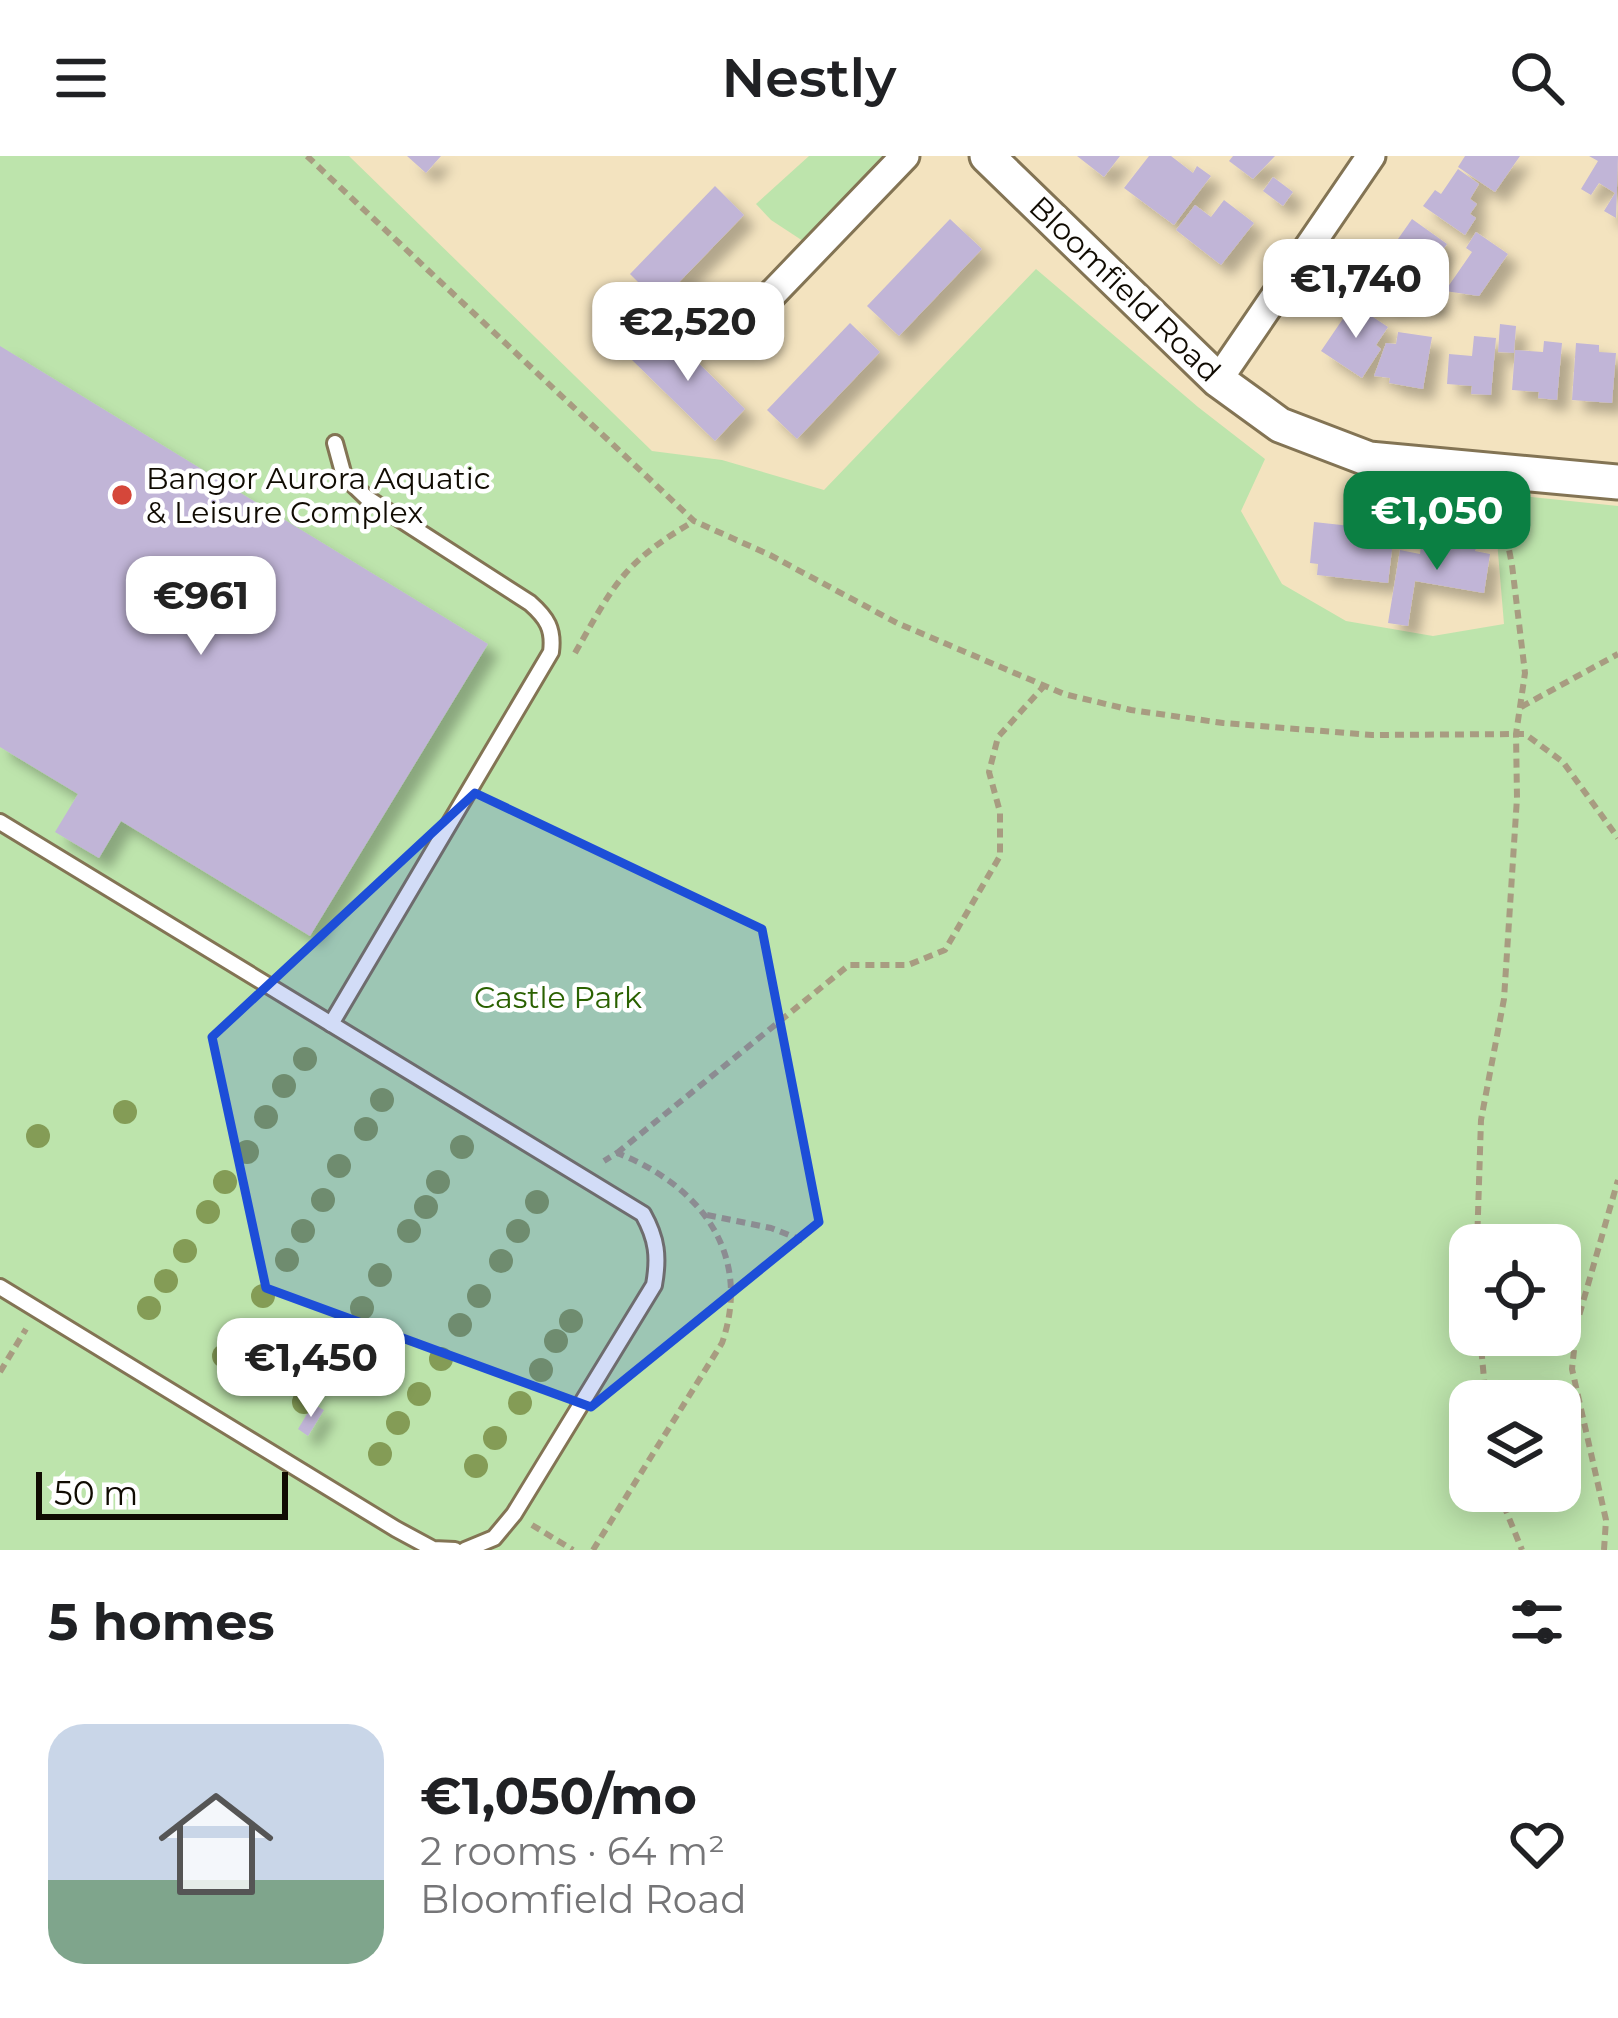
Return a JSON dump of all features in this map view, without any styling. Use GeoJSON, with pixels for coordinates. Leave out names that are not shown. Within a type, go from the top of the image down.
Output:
{"type":"FeatureCollection","features":[{"type":"Feature","properties":{"kind":"street"},"geometry":{"type":"LineString","coordinates":[[754,313],[905,156]]}},
{"type":"Feature","properties":{"kind":"street","name":"Bloomfield Road"},"geometry":{"type":"LineString","coordinates":[[987,156],[1218,380],[1280,424],[1369,458],[1618,482]]}},
{"type":"Feature","properties":{"kind":"street"},"geometry":{"type":"LineString","coordinates":[[1218,380],[1371,156]]}},
{"type":"Feature","properties":{"kind":"lane"},"geometry":{"type":"LineString","coordinates":[[331,1024],[550,652],[553,635],[545,617],[530,603],[367,499],[344,476],[335,443]]}},
{"type":"Feature","properties":{"kind":"lane"},"geometry":{"type":"LineString","coordinates":[[0,822],[643,1214],[654,1232],[658,1258],[654,1285],[514,1514],[494,1538],[465,1550]]}},
{"type":"Feature","properties":{"kind":"lane"},"geometry":{"type":"LineString","coordinates":[[0,1288],[433,1550],[455,1550]]}},
{"type":"Feature","properties":{"kind":"path"},"geometry":{"type":"LineString","coordinates":[[307,156],[694,521],[898,623],[1044,686],[1131,710],[1372,735],[1525,734],[1563,762],[1618,838]]}},
{"type":"Feature","properties":{"kind":"path"},"geometry":{"type":"LineString","coordinates":[[1478,1224],[1481,1120],[1505,976],[1517,798],[1516,734],[1525,673],[1504,517],[1491,470]]}},
{"type":"Feature","properties":{"kind":"path"},"geometry":{"type":"LineString","coordinates":[[570,661],[631,563],[694,521]]}},
{"type":"Feature","properties":{"kind":"path"},"geometry":{"type":"LineString","coordinates":[[1520,707],[1618,654]]}},
{"type":"Feature","properties":{"kind":"path"},"geometry":{"type":"LineString","coordinates":[[581,1176],[617,1153],[849,965],[908,965],[945,950],[1000,856],[1000,812],[989,772],[998,737],[1044,686]]}},
{"type":"Feature","properties":{"kind":"path"},"geometry":{"type":"LineString","coordinates":[[593,1550],[722,1343],[733,1312],[722,1240],[666,1178],[617,1153]]}},
{"type":"Feature","properties":{"kind":"path"},"geometry":{"type":"LineString","coordinates":[[1604,1550],[1606,1520],[1572,1369],[1577,1323],[1618,1180]]}},
{"type":"Feature","properties":{"kind":"path"},"geometry":{"type":"LineString","coordinates":[[703,1214],[770,1228],[807,1242]]}},
{"type":"Feature","properties":{"kind":"path"},"geometry":{"type":"LineString","coordinates":[[0,1372],[37,1310]]}},
{"type":"Feature","properties":{"kind":"path"},"geometry":{"type":"LineString","coordinates":[[1507,1512],[1522,1550]]}},
{"type":"Feature","properties":{"kind":"path"},"geometry":{"type":"LineString","coordinates":[[514,1514],[573,1550]]}},
{"type":"Feature","properties":{"kind":"highlighted area"},"geometry":{"type":"Polygon","coordinates":[[[475,793],[762,929],[819,1222],[591,1407],[266,1288],[212,1037],[475,793]]]}},
{"type":"Feature","properties":{"kind":"green space","name":"Castle Park"},"geometry":{"type":"Polygon","coordinates":[[[0,156],[349,156],[652,451],[722,460],[824,490],[1036,269],[1265,459],[1241,511],[1282,584],[1346,621],[1433,636],[1504,624],[1493,493],[1618,506],[1618,1550],[0,1550],[0,156]]]}},
{"type":"Feature","properties":{"kind":"green space"},"geometry":{"type":"Polygon","coordinates":[[[809,156],[884,156],[803,241],[756,204],[809,156]]]}},
{"type":"Feature","properties":{"kind":"building"},"geometry":{"type":"Polygon","coordinates":[[[407,156],[441,156],[426,173],[407,156]]]}},
{"type":"Feature","properties":{"kind":"building"},"geometry":{"type":"Polygon","coordinates":[[[1077,156],[1120,156],[1104,177],[1077,156]]]}},
{"type":"Feature","properties":{"kind":"building"},"geometry":{"type":"Polygon","coordinates":[[[1149,156],[1171,156],[1193,173],[1197,166],[1211,176],[1174,225],[1124,188],[1149,156]]]}},
{"type":"Feature","properties":{"kind":"building"},"geometry":{"type":"Polygon","coordinates":[[[1233,156],[1275,156],[1253,179],[1229,161],[1233,156]]]}},
{"type":"Feature","properties":{"kind":"building"},"geometry":{"type":"Polygon","coordinates":[[[1465,156],[1520,156],[1495,192],[1458,167],[1465,156]]]}},
{"type":"Feature","properties":{"kind":"building"},"geometry":{"type":"Polygon","coordinates":[[[1589,156],[1618,156],[1616,218],[1604,211],[1615,193],[1599,183],[1591,195],[1581,189],[1598,161],[1589,156]]]}},
{"type":"Feature","properties":{"kind":"building"},"geometry":{"type":"Polygon","coordinates":[[[1458,169],[1479,184],[1470,199],[1477,204],[1470,214],[1476,218],[1465,235],[1423,206],[1435,190],[1441,194],[1458,169]]]}},
{"type":"Feature","properties":{"kind":"building"},"geometry":{"type":"Polygon","coordinates":[[[1273,177],[1293,192],[1283,206],[1263,191],[1273,177]]]}},
{"type":"Feature","properties":{"kind":"building"},"geometry":{"type":"Polygon","coordinates":[[[715,186],[744,215],[659,303],[630,274],[715,186]]]}},
{"type":"Feature","properties":{"kind":"building"},"geometry":{"type":"Polygon","coordinates":[[[1224,200],[1254,223],[1221,265],[1176,230],[1195,205],[1211,217],[1224,200]]]}},
{"type":"Feature","properties":{"kind":"building"},"geometry":{"type":"Polygon","coordinates":[[[950,219],[982,249],[899,336],[867,306],[950,219]]]}},
{"type":"Feature","properties":{"kind":"building"},"geometry":{"type":"Polygon","coordinates":[[[1412,219],[1447,244],[1419,284],[1384,259],[1412,219]]]}},
{"type":"Feature","properties":{"kind":"building"},"geometry":{"type":"Polygon","coordinates":[[[1476,232],[1508,254],[1479,296],[1445,291],[1472,252],[1466,248],[1476,232]]]}},
{"type":"Feature","properties":{"kind":"building"},"geometry":{"type":"Polygon","coordinates":[[[1376,272],[1403,290],[1393,305],[1366,287],[1376,272]]]}},
{"type":"Feature","properties":{"kind":"building"},"geometry":{"type":"Polygon","coordinates":[[[1422,293],[1440,295],[1438,308],[1421,306],[1422,293]]]}},
{"type":"Feature","properties":{"kind":"building"},"geometry":{"type":"Polygon","coordinates":[[[1353,304],[1388,327],[1376,345],[1381,349],[1362,378],[1321,351],[1353,304]]]}},
{"type":"Feature","properties":{"kind":"building"},"geometry":{"type":"Polygon","coordinates":[[[850,323],[880,352],[797,439],[767,410],[850,323]]]}},
{"type":"Feature","properties":{"kind":"building"},"geometry":{"type":"Polygon","coordinates":[[[1500,324],[1516,326],[1514,353],[1498,352],[1500,324]]]}},
{"type":"Feature","properties":{"kind":"building"},"geometry":{"type":"Polygon","coordinates":[[[662,327],[745,409],[715,441],[631,359],[662,327]]]}},
{"type":"Feature","properties":{"kind":"building"},"geometry":{"type":"Polygon","coordinates":[[[1398,332],[1432,337],[1423,389],[1374,376],[1386,343],[1396,344],[1398,332]]]}},
{"type":"Feature","properties":{"kind":"building"},"geometry":{"type":"Polygon","coordinates":[[[1474,336],[1496,338],[1491,395],[1471,394],[1472,386],[1447,384],[1449,354],[1472,356],[1474,336]]]}},
{"type":"Feature","properties":{"kind":"building"},"geometry":{"type":"Polygon","coordinates":[[[1544,341],[1562,343],[1557,400],[1538,398],[1539,392],[1512,390],[1515,350],[1543,352],[1544,341]]]}},
{"type":"Feature","properties":{"kind":"building"},"geometry":{"type":"Polygon","coordinates":[[[1576,343],[1599,345],[1599,352],[1616,353],[1612,403],[1572,400],[1576,343]]]}},
{"type":"Feature","properties":{"kind":"building","name":"Bangor Aurora Aquatic & Leisure Complex"},"geometry":{"type":"Polygon","coordinates":[[[0,346],[488,644],[310,936],[121,821],[99,858],[55,832],[78,794],[0,747],[0,346]]]}},
{"type":"Feature","properties":{"kind":"building"},"geometry":{"type":"Polygon","coordinates":[[[1314,522],[1360,527],[1359,537],[1393,541],[1388,583],[1317,575],[1318,564],[1310,563],[1314,522]]]}},
{"type":"Feature","properties":{"kind":"building"},"geometry":{"type":"Polygon","coordinates":[[[1422,537],[1477,546],[1475,551],[1490,554],[1484,593],[1415,581],[1408,626],[1388,623],[1400,550],[1420,554],[1422,537]]]}},
{"type":"Feature","properties":{"kind":"building"},"geometry":{"type":"Polygon","coordinates":[[[313,1404],[324,1410],[308,1436],[298,1429],[313,1404]]]}},
{"type":"Feature","properties":{"kind":"place","name":"Bangor Aurora Aquatic & Leisure Complex"},"geometry":{"type":"Point","coordinates":[122,495]}}]}
